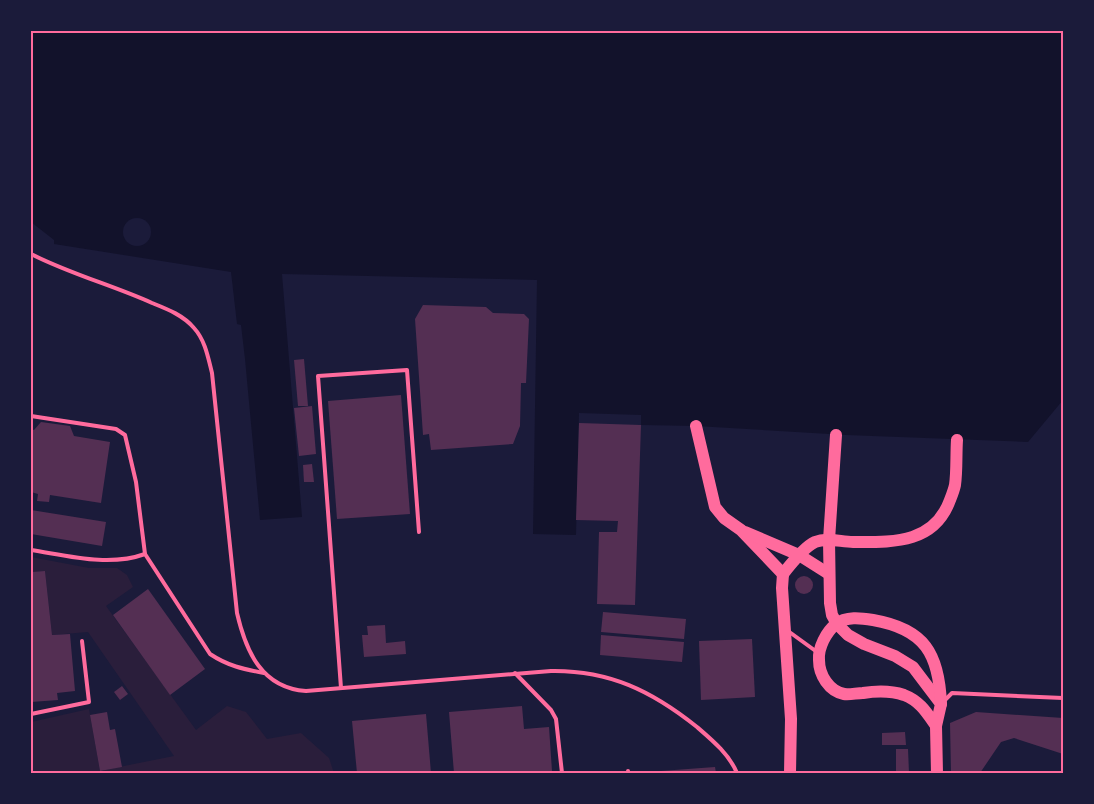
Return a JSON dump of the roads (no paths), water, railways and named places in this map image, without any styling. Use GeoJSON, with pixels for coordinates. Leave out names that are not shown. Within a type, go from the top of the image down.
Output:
{"type":"FeatureCollection","features":[{"type":"Feature","properties":{"kind":"main road"},"geometry":{"type":"LineString","coordinates":[[696,426],[715,508],[724,518],[741,530],[783,574]]}},
{"type":"Feature","properties":{"kind":"main road"},"geometry":{"type":"LineString","coordinates":[[836,435],[829,536],[830,603],[832,614],[837,624],[848,635],[864,644],[895,656],[913,667],[940,704]]}},
{"type":"Feature","properties":{"kind":"main road"},"geometry":{"type":"LineString","coordinates":[[790,773],[791,719],[782,588],[783,574],[815,542],[829,536],[852,542],[902,540],[920,535],[935,525],[946,510],[955,486],[957,440]]}},
{"type":"Feature","properties":{"kind":"main road"},"geometry":{"type":"LineString","coordinates":[[741,530],[800,555],[829,574]]}},
{"type":"Feature","properties":{"kind":"main road"},"geometry":{"type":"LineString","coordinates":[[936,726],[922,705],[905,695],[890,692],[845,694],[829,687],[819,670],[818,653],[825,638],[837,624],[850,618],[871,620],[896,625],[920,639],[934,662],[940,684],[940,704],[936,726],[937,773]]}},
{"type":"Feature","properties":{"kind":"lane"},"geometry":{"type":"LineString","coordinates":[[31,254],[176,314],[187,320],[196,330],[206,348],[212,373],[237,613],[240,627],[251,654],[265,673],[286,688],[306,691],[569,670],[607,677],[628,684],[664,703],[696,727],[726,755],[736,773]]}},
{"type":"Feature","properties":{"kind":"lane"},"geometry":{"type":"LineString","coordinates":[[341,688],[318,376],[407,370],[419,532]]}},
{"type":"Feature","properties":{"kind":"lane"},"geometry":{"type":"LineString","coordinates":[[31,416],[116,429],[125,435],[136,482],[145,554],[210,654],[228,665],[265,673]]}},
{"type":"Feature","properties":{"kind":"lane"},"geometry":{"type":"LineString","coordinates":[[31,550],[100,560],[131,559],[145,554]]}},
{"type":"Feature","properties":{"kind":"lane"},"geometry":{"type":"LineString","coordinates":[[785,628],[818,653]]}},
{"type":"Feature","properties":{"kind":"lane"},"geometry":{"type":"LineString","coordinates":[[31,714],[89,702],[82,641]]}},
{"type":"Feature","properties":{"kind":"lane"},"geometry":{"type":"LineString","coordinates":[[515,673],[552,710],[556,720],[562,773]]}},
{"type":"Feature","properties":{"kind":"lane"},"geometry":{"type":"LineString","coordinates":[[940,704],[952,693],[1063,698]]}}]}
